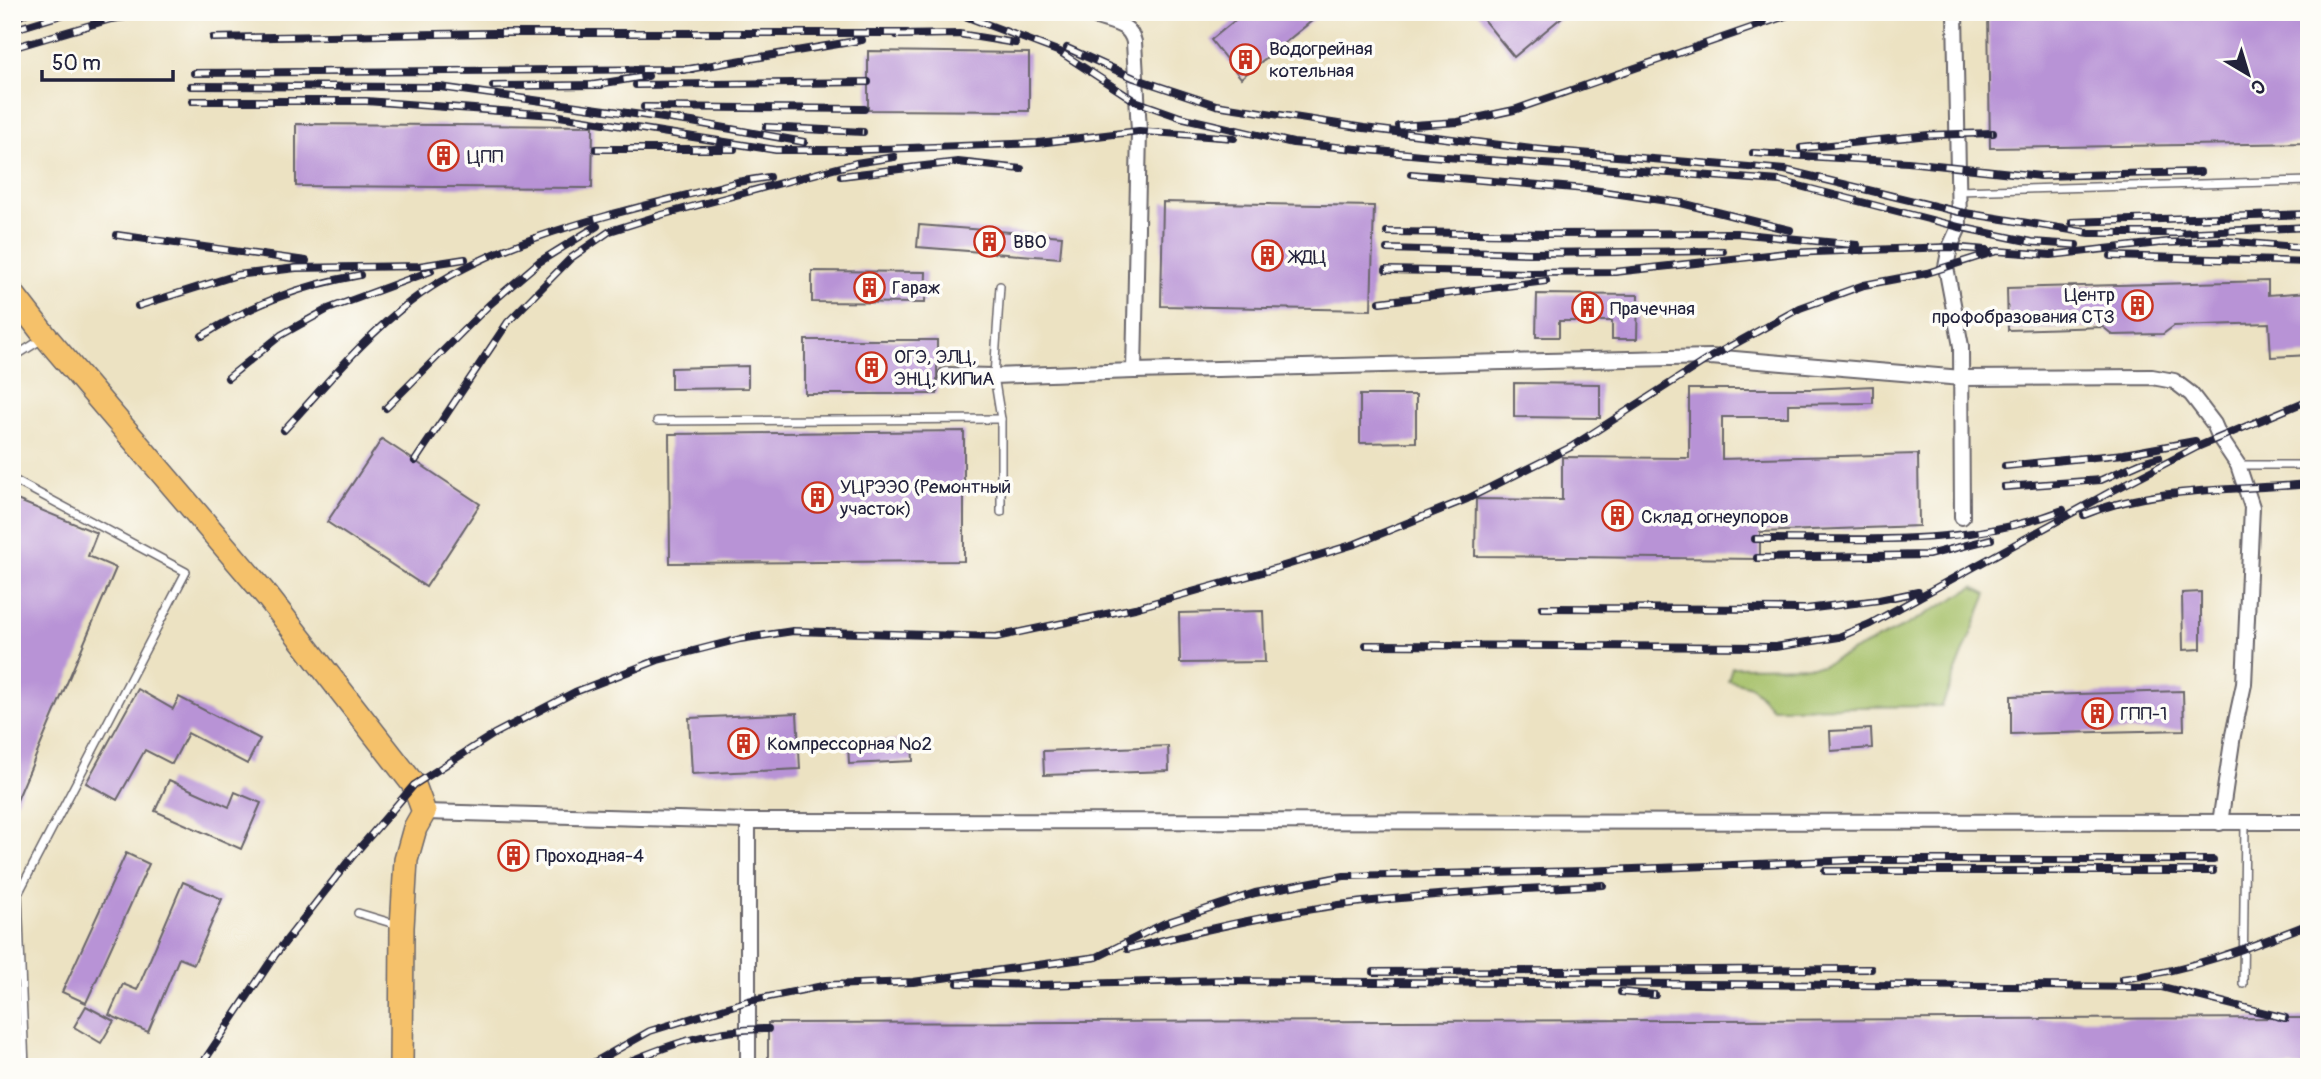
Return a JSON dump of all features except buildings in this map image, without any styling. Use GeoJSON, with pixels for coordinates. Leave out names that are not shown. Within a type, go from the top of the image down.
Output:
{"type":"FeatureCollection","features":[{"type":"Feature","properties":{"kind":"main road"},"geometry":{"type":"LineString","coordinates":[[12,293],[46,337],[267,596],[414,785],[424,812],[415,828],[406,860],[402,927],[401,1067]]}},
{"type":"Feature","properties":{"kind":"street"},"geometry":{"type":"LineString","coordinates":[[1086,12],[1097,19],[1124,26],[1129,30],[1134,42],[1139,131],[1134,372]]}},
{"type":"Feature","properties":{"kind":"street"},"geometry":{"type":"LineString","coordinates":[[1955,12],[1959,227],[1950,247],[1946,267],[1961,346],[1962,517]]}},
{"type":"Feature","properties":{"kind":"street"},"geometry":{"type":"LineString","coordinates":[[946,374],[994,376],[1711,357],[1962,378],[2152,377],[2174,381],[2191,394],[2214,424],[2238,465],[2252,507],[2244,684],[2233,735],[2220,823]]}},
{"type":"Feature","properties":{"kind":"street"},"geometry":{"type":"LineString","coordinates":[[424,812],[748,821],[2309,822]]}},
{"type":"Feature","properties":{"kind":"street"},"geometry":{"type":"LineString","coordinates":[[748,821],[748,1067]]}},
{"type":"Feature","properties":{"kind":"lane"},"geometry":{"type":"LineString","coordinates":[[1958,191],[2309,181]]}},
{"type":"Feature","properties":{"kind":"lane"},"geometry":{"type":"LineString","coordinates":[[1000,286],[994,376],[1001,419],[1001,512]]}},
{"type":"Feature","properties":{"kind":"lane"},"geometry":{"type":"LineString","coordinates":[[12,358],[46,337]]}},
{"type":"Feature","properties":{"kind":"lane"},"geometry":{"type":"LineString","coordinates":[[657,421],[1001,419]]}},
{"type":"Feature","properties":{"kind":"lane"},"geometry":{"type":"LineString","coordinates":[[2238,465],[2309,465]]}},
{"type":"Feature","properties":{"kind":"lane"},"geometry":{"type":"LineString","coordinates":[[12,479],[186,572],[18,894],[25,1067]]}},
{"type":"Feature","properties":{"kind":"lane"},"geometry":{"type":"LineString","coordinates":[[2243,984],[2245,822]]}},
{"type":"Feature","properties":{"kind":"lane"},"geometry":{"type":"LineString","coordinates":[[358,913],[402,927]]}},
{"type":"Feature","properties":{"kind":"green space"},"geometry":{"type":"Polygon","coordinates":[[[1974,587],[1987,594],[1942,706],[1772,708],[1751,686],[1728,680],[1732,667],[1822,666],[1905,626],[1974,587]]]}},
{"type":"Feature","properties":{"kind":"railway"},"geometry":{"type":"LineString","coordinates":[[12,20],[28,12]]}},
{"type":"Feature","properties":{"kind":"railway"},"geometry":{"type":"LineString","coordinates":[[12,30],[71,12]]}},
{"type":"Feature","properties":{"kind":"railway"},"geometry":{"type":"LineString","coordinates":[[12,48],[111,19],[162,12]]}},
{"type":"Feature","properties":{"kind":"railway"},"geometry":{"type":"LineString","coordinates":[[943,12],[965,16],[1060,52],[1135,101],[1180,117],[1293,143],[1432,156],[1780,181],[1959,227],[2032,242],[2076,245]]}},
{"type":"Feature","properties":{"kind":"railway"},"geometry":{"type":"LineString","coordinates":[[1399,126],[1458,122],[1514,110],[1797,12]]}},
{"type":"Feature","properties":{"kind":"railway"},"geometry":{"type":"LineString","coordinates":[[213,38],[493,33],[907,33]]}},
{"type":"Feature","properties":{"kind":"railway"},"geometry":{"type":"LineString","coordinates":[[897,35],[959,34],[1015,43]]}},
{"type":"Feature","properties":{"kind":"railway"},"geometry":{"type":"LineString","coordinates":[[683,70],[862,40]]}},
{"type":"Feature","properties":{"kind":"railway"},"geometry":{"type":"LineString","coordinates":[[1067,48],[1134,78],[1216,105],[1364,128],[1532,149],[1785,170],[1959,212],[2090,233],[2178,233],[2309,227]]}},
{"type":"Feature","properties":{"kind":"railway"},"geometry":{"type":"LineString","coordinates":[[194,73],[692,69]]}},
{"type":"Feature","properties":{"kind":"railway"},"geometry":{"type":"LineString","coordinates":[[592,85],[648,76]]}},
{"type":"Feature","properties":{"kind":"railway"},"geometry":{"type":"LineString","coordinates":[[636,85],[868,82]]}},
{"type":"Feature","properties":{"kind":"railway"},"geometry":{"type":"LineString","coordinates":[[493,86],[601,85]]}},
{"type":"Feature","properties":{"kind":"railway"},"geometry":{"type":"LineString","coordinates":[[191,86],[440,87],[692,122],[804,142]]}},
{"type":"Feature","properties":{"kind":"railway"},"geometry":{"type":"LineString","coordinates":[[192,101],[366,101],[553,115],[776,150],[856,150],[1038,143],[1139,131],[1234,138]]}},
{"type":"Feature","properties":{"kind":"railway"},"geometry":{"type":"LineString","coordinates":[[644,107],[864,109]]}},
{"type":"Feature","properties":{"kind":"railway"},"geometry":{"type":"LineString","coordinates":[[766,127],[863,132]]}},
{"type":"Feature","properties":{"kind":"railway"},"geometry":{"type":"LineString","coordinates":[[1801,148],[1929,135],[1993,133]]}},
{"type":"Feature","properties":{"kind":"railway"},"geometry":{"type":"LineString","coordinates":[[596,149],[734,149]]}},
{"type":"Feature","properties":{"kind":"railway"},"geometry":{"type":"LineString","coordinates":[[1753,153],[1908,162],[2040,176],[2200,172]]}},
{"type":"Feature","properties":{"kind":"railway"},"geometry":{"type":"LineString","coordinates":[[415,461],[508,322],[571,258],[610,231],[856,163],[894,157]]}},
{"type":"Feature","properties":{"kind":"railway"},"geometry":{"type":"LineString","coordinates":[[841,176],[958,162],[1021,169]]}},
{"type":"Feature","properties":{"kind":"railway"},"geometry":{"type":"LineString","coordinates":[[1411,174],[1586,189],[1681,203],[1790,230]]}},
{"type":"Feature","properties":{"kind":"railway"},"geometry":{"type":"LineString","coordinates":[[284,430],[376,331],[410,302],[445,279],[484,259],[567,227],[737,182],[769,177]]}},
{"type":"Feature","properties":{"kind":"railway"},"geometry":{"type":"LineString","coordinates":[[2072,222],[2309,214]]}},
{"type":"Feature","properties":{"kind":"railway"},"geometry":{"type":"LineString","coordinates":[[386,408],[489,305],[539,262],[597,226]]}},
{"type":"Feature","properties":{"kind":"railway"},"geometry":{"type":"LineString","coordinates":[[1387,232],[1736,233],[1857,245]]}},
{"type":"Feature","properties":{"kind":"railway"},"geometry":{"type":"LineString","coordinates":[[117,235],[306,261]]}},
{"type":"Feature","properties":{"kind":"railway"},"geometry":{"type":"LineString","coordinates":[[2160,243],[2224,241],[2309,248]]}},
{"type":"Feature","properties":{"kind":"railway"},"geometry":{"type":"LineString","coordinates":[[200,1067],[275,955],[351,858],[414,785],[494,734],[575,692],[658,660],[740,639],[793,631],[996,637],[1135,608],[1277,568],[1355,544],[1467,499],[1571,447],[1711,357],[1800,308],[1864,285],[1927,273],[1997,251],[2051,255],[2168,242]]}},
{"type":"Feature","properties":{"kind":"railway"},"geometry":{"type":"LineString","coordinates":[[1386,270],[1615,272],[1786,253],[1950,247],[1986,250]]}},
{"type":"Feature","properties":{"kind":"railway"},"geometry":{"type":"LineString","coordinates":[[1387,249],[1529,253],[1723,251]]}},
{"type":"Feature","properties":{"kind":"railway"},"geometry":{"type":"LineString","coordinates":[[2111,256],[2309,262]]}},
{"type":"Feature","properties":{"kind":"railway"},"geometry":{"type":"LineString","coordinates":[[138,306],[237,275],[296,268],[419,266],[465,259]]}},
{"type":"Feature","properties":{"kind":"railway"},"geometry":{"type":"LineString","coordinates":[[228,378],[281,335],[328,309],[431,271]]}},
{"type":"Feature","properties":{"kind":"railway"},"geometry":{"type":"LineString","coordinates":[[202,336],[240,314],[278,297],[360,275]]}},
{"type":"Feature","properties":{"kind":"railway"},"geometry":{"type":"LineString","coordinates":[[1380,302],[1546,281]]}},
{"type":"Feature","properties":{"kind":"railway"},"geometry":{"type":"LineString","coordinates":[[1366,645],[1775,647],[1839,637],[1870,624],[2197,447],[2309,400]]}},
{"type":"Feature","properties":{"kind":"railway"},"geometry":{"type":"LineString","coordinates":[[2005,466],[2124,454],[2195,441]]}},
{"type":"Feature","properties":{"kind":"railway"},"geometry":{"type":"LineString","coordinates":[[2004,487],[2101,480],[2159,457]]}},
{"type":"Feature","properties":{"kind":"railway"},"geometry":{"type":"LineString","coordinates":[[2084,515],[2138,499],[2166,494],[2309,484]]}},
{"type":"Feature","properties":{"kind":"railway"},"geometry":{"type":"LineString","coordinates":[[1755,539],[1950,536],[2026,522],[2063,510]]}},
{"type":"Feature","properties":{"kind":"railway"},"geometry":{"type":"LineString","coordinates":[[1757,558],[1928,555],[1991,539]]}},
{"type":"Feature","properties":{"kind":"railway"},"geometry":{"type":"LineString","coordinates":[[1542,608],[1806,609],[1918,592]]}},
{"type":"Feature","properties":{"kind":"railway"},"geometry":{"type":"LineString","coordinates":[[586,1067],[650,1031],[748,1001],[828,985],[913,982],[1097,957],[1165,923],[1255,893],[1344,876],[1584,871],[1856,860],[2213,860]]}},
{"type":"Feature","properties":{"kind":"railway"},"geometry":{"type":"LineString","coordinates":[[1825,871],[2213,871]]}},
{"type":"Feature","properties":{"kind":"railway"},"geometry":{"type":"LineString","coordinates":[[1128,949],[1245,921],[1333,906],[1453,894],[1603,885]]}},
{"type":"Feature","properties":{"kind":"railway"},"geometry":{"type":"LineString","coordinates":[[2122,979],[2194,964],[2309,924]]}},
{"type":"Feature","properties":{"kind":"railway"},"geometry":{"type":"LineString","coordinates":[[1374,972],[1871,969]]}},
{"type":"Feature","properties":{"kind":"railway"},"geometry":{"type":"LineString","coordinates":[[958,983],[1039,985],[1227,980]]}},
{"type":"Feature","properties":{"kind":"railway"},"geometry":{"type":"LineString","coordinates":[[1219,981],[2162,987],[2285,1018]]}},
{"type":"Feature","properties":{"kind":"railway"},"geometry":{"type":"LineString","coordinates":[[1621,992],[1655,995]]}},
{"type":"Feature","properties":{"kind":"railway"},"geometry":{"type":"LineString","coordinates":[[616,1067],[653,1052],[709,1035],[768,1029]]}},
{"type":"Feature","properties":{"kind":"place","name":"Водогрейная котельная"},"geometry":{"type":"Point","coordinates":[1246,59]}},
{"type":"Feature","properties":{"kind":"place","name":"ЦПП"},"geometry":{"type":"Point","coordinates":[444,156]}},
{"type":"Feature","properties":{"kind":"place","name":"ВВО"},"geometry":{"type":"Point","coordinates":[990,241]}},
{"type":"Feature","properties":{"kind":"place","name":"ЖДЦ"},"geometry":{"type":"Point","coordinates":[1267,256]}},
{"type":"Feature","properties":{"kind":"place","name":"Гараж"},"geometry":{"type":"Point","coordinates":[869,287]}},
{"type":"Feature","properties":{"kind":"place","name":"Центр профобразования СТЗ"},"geometry":{"type":"Point","coordinates":[2138,305]}},
{"type":"Feature","properties":{"kind":"place","name":"Прачечная"},"geometry":{"type":"Point","coordinates":[1587,308]}},
{"type":"Feature","properties":{"kind":"place","name":"ОГЭ, ЭЛЦ, ЭНЦ, КИПиА"},"geometry":{"type":"Point","coordinates":[871,367]}},
{"type":"Feature","properties":{"kind":"place","name":"УЦРЭЭО (Ремонтный участок)"},"geometry":{"type":"Point","coordinates":[817,497]}},
{"type":"Feature","properties":{"kind":"place","name":"Склад огнеупоров"},"geometry":{"type":"Point","coordinates":[1618,516]}},
{"type":"Feature","properties":{"kind":"place","name":"ГПП-1"},"geometry":{"type":"Point","coordinates":[2097,713]}},
{"type":"Feature","properties":{"kind":"place","name":"Компрессорная №2"},"geometry":{"type":"Point","coordinates":[744,743]}},
{"type":"Feature","properties":{"kind":"place","name":"Проходная-4"},"geometry":{"type":"Point","coordinates":[513,855]}}]}
